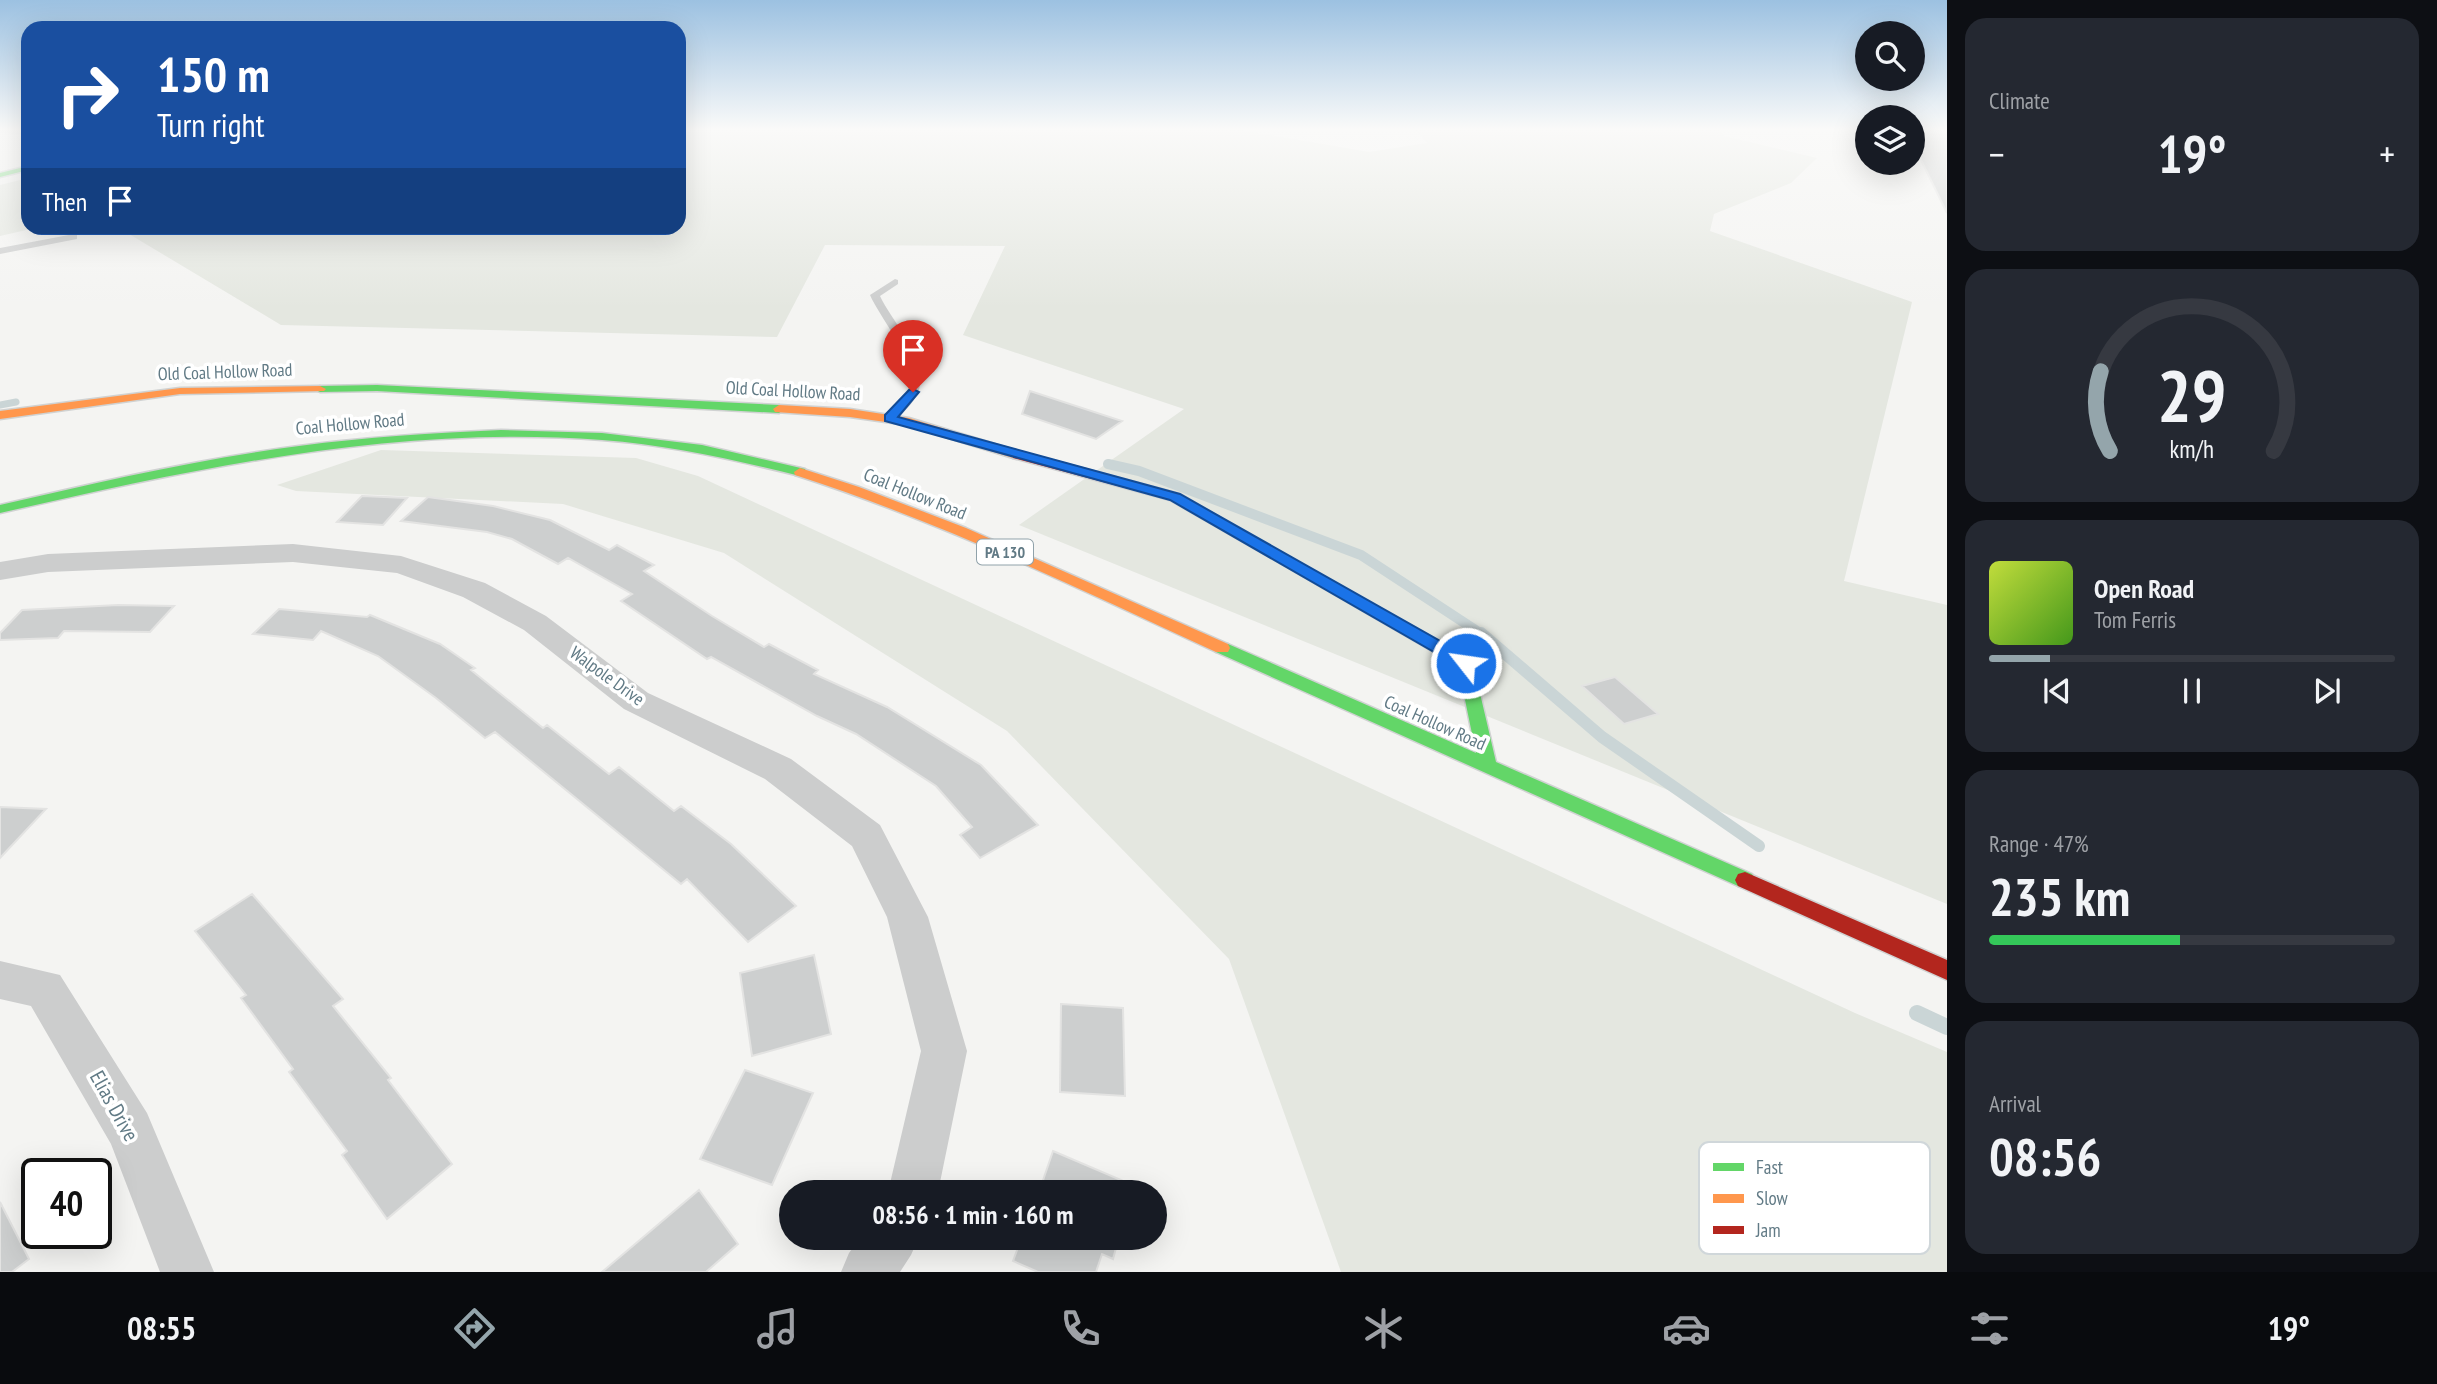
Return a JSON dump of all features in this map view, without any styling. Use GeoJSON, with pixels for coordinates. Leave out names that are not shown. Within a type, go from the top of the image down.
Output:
{"type":"FeatureCollection","features":[{"type":"Feature","properties":{"kind":"main road","name":"Old Coal Hollow Road"},"geometry":{"type":"LineString","coordinates":[[0,415],[180,391],[377,388],[836,412],[890,418],[1175,497],[1466,663],[1488,768]]}},
{"type":"Feature","properties":{"kind":"main road","name":"Coal Hollow Road"},"geometry":{"type":"LineString","coordinates":[[0,509],[216,460],[377,439],[533,435],[619,438],[689,446],[752,458],[897,506],[1947,970]]}},
{"type":"Feature","properties":{"kind":"street","name":"Walpole Drive"},"geometry":{"type":"LineString","coordinates":[[0,571],[48,563],[293,552],[401,565],[474,590],[535,623],[636,701],[778,769],[866,835],[907,917],[944,1051],[916,1180]]}},
{"type":"Feature","properties":{"kind":"street","name":"Elias Drive"},"geometry":{"type":"LineString","coordinates":[[0,980],[45,989],[130,1130],[187,1272]]}},
{"type":"Feature","properties":{"kind":"street"},"geometry":{"type":"LineString","coordinates":[[868,1272],[884,1250]]}},
{"type":"Feature","properties":{"kind":"lane"},"geometry":{"type":"LineString","coordinates":[[0,251],[74,237]]}},
{"type":"Feature","properties":{"kind":"lane"},"geometry":{"type":"LineString","coordinates":[[890,418],[913,392],[915,383],[914,366],[909,353],[875,295],[895,282]]}},
{"type":"Feature","properties":{"kind":"shaded area"},"geometry":{"type":"Polygon","coordinates":[[[0,189],[21,189],[21,231],[0,236],[0,189]]]}},
{"type":"Feature","properties":{"kind":"shaded area"},"geometry":{"type":"Polygon","coordinates":[[[686,189],[1775,189],[1714,214],[1710,231],[1912,302],[1844,581],[1947,605],[1947,904],[1019,525],[1184,409],[963,335],[1005,246],[825,245],[777,337],[281,325],[131,235],[686,235],[686,189]]]}},
{"type":"Feature","properties":{"kind":"shaded area"},"geometry":{"type":"Polygon","coordinates":[[[381,450],[636,458],[698,476],[1855,1013],[1947,1052],[1947,1272],[1341,1272],[1229,959],[1007,731],[724,553],[563,504],[296,491],[277,485],[381,450]]]}},
{"type":"Feature","properties":{"kind":"building"},"geometry":{"type":"Polygon","coordinates":[[[1935,189],[1947,189],[1947,213],[1935,189]]]}},
{"type":"Feature","properties":{"kind":"building"},"geometry":{"type":"Polygon","coordinates":[[[1030,391],[1122,421],[1096,439],[1022,414],[1030,391]]]}},
{"type":"Feature","properties":{"kind":"building"},"geometry":{"type":"Polygon","coordinates":[[[362,496],[407,498],[383,525],[337,522],[362,496]]]}},
{"type":"Feature","properties":{"kind":"building"},"geometry":{"type":"Polygon","coordinates":[[[428,497],[493,506],[550,520],[609,550],[617,545],[654,565],[644,571],[712,616],[764,647],[769,644],[818,670],[814,674],[887,707],[981,765],[1038,825],[980,858],[960,835],[972,827],[936,786],[856,734],[817,716],[711,657],[707,659],[621,601],[632,594],[568,558],[558,564],[512,539],[487,532],[401,521],[428,497]]]}},
{"type":"Feature","properties":{"kind":"building"},"geometry":{"type":"Polygon","coordinates":[[[118,605],[174,606],[150,632],[64,631],[58,638],[0,640],[0,633],[22,610],[118,605]]]}},
{"type":"Feature","properties":{"kind":"building"},"geometry":{"type":"Polygon","coordinates":[[[279,609],[367,617],[370,615],[440,644],[475,668],[471,670],[543,728],[547,725],[609,774],[619,767],[674,811],[681,806],[731,844],[796,906],[748,942],[687,879],[681,884],[495,732],[485,738],[378,656],[321,631],[313,640],[253,634],[279,609]]]}},
{"type":"Feature","properties":{"kind":"building"},"geometry":{"type":"Polygon","coordinates":[[[1615,677],[1658,714],[1624,724],[1582,686],[1615,677]]]}},
{"type":"Feature","properties":{"kind":"building"},"geometry":{"type":"Polygon","coordinates":[[[0,807],[46,809],[0,858],[0,807]]]}},
{"type":"Feature","properties":{"kind":"building"},"geometry":{"type":"Polygon","coordinates":[[[252,894],[343,999],[333,1006],[391,1078],[388,1080],[452,1164],[387,1219],[342,1155],[347,1151],[289,1072],[293,1069],[241,998],[246,995],[195,931],[252,894]]]}},
{"type":"Feature","properties":{"kind":"building"},"geometry":{"type":"Polygon","coordinates":[[[814,955],[831,1034],[752,1056],[740,973],[814,955]]]}},
{"type":"Feature","properties":{"kind":"building"},"geometry":{"type":"Polygon","coordinates":[[[1061,1004],[1123,1008],[1125,1096],[1060,1092],[1061,1004]]]}},
{"type":"Feature","properties":{"kind":"building"},"geometry":{"type":"Polygon","coordinates":[[[745,1070],[813,1093],[772,1185],[700,1159],[745,1070]]]}},
{"type":"Feature","properties":{"kind":"building"},"geometry":{"type":"Polygon","coordinates":[[[1053,1151],[1121,1180],[1043,1180],[1053,1151]]]}},
{"type":"Feature","properties":{"kind":"building"},"geometry":{"type":"Polygon","coordinates":[[[699,1190],[738,1244],[706,1272],[602,1272],[699,1190]]]}},
{"type":"Feature","properties":{"kind":"building"},"geometry":{"type":"Polygon","coordinates":[[[0,1202],[21,1243],[21,1249],[24,1249],[29,1259],[12,1272],[0,1272],[0,1202]]]}},
{"type":"Feature","properties":{"kind":"building"},"geometry":{"type":"Polygon","coordinates":[[[1017,1250],[1115,1250],[1113,1259],[1102,1254],[1096,1272],[1038,1272],[1013,1261],[1017,1250]]]}},
{"type":"Feature","properties":{"kind":"waterway"},"geometry":{"type":"LineString","coordinates":[[0,405],[16,402]]}},
{"type":"Feature","properties":{"kind":"waterway"},"geometry":{"type":"LineString","coordinates":[[1108,464],[1139,471],[1361,555],[1483,635]]}},
{"type":"Feature","properties":{"kind":"waterway"},"geometry":{"type":"LineString","coordinates":[[1481,633],[1602,737],[1759,846]]}},
{"type":"Feature","properties":{"kind":"waterway"},"geometry":{"type":"LineString","coordinates":[[1917,1013],[1947,1027]]}},
{"type":"Feature","properties":{"kind":"traffic: fast"},"geometry":{"type":"LineString","coordinates":[[320,389],[377,388],[779,409]]}},
{"type":"Feature","properties":{"kind":"traffic: fast"},"geometry":{"type":"LineString","coordinates":[[0,509],[197,467],[298,450],[399,438],[501,433],[602,436],[702,449],[800,472]]}},
{"type":"Feature","properties":{"kind":"traffic: fast"},"geometry":{"type":"LineString","coordinates":[[1285,560],[1466,663],[1488,768]]}},
{"type":"Feature","properties":{"kind":"traffic: fast"},"geometry":{"type":"LineString","coordinates":[[1222,648],[1745,880]]}},
{"type":"Feature","properties":{"kind":"traffic: slow"},"geometry":{"type":"LineString","coordinates":[[0,415],[180,391],[320,389]]}},
{"type":"Feature","properties":{"kind":"traffic: slow"},"geometry":{"type":"LineString","coordinates":[[779,409],[850,413],[909,422],[1017,455]]}},
{"type":"Feature","properties":{"kind":"traffic: slow"},"geometry":{"type":"LineString","coordinates":[[800,472],[908,509],[961,531],[1222,648]]}},
{"type":"Feature","properties":{"kind":"traffic: jam"},"geometry":{"type":"LineString","coordinates":[[1017,455],[1175,497],[1285,560]]}},
{"type":"Feature","properties":{"kind":"traffic: jam"},"geometry":{"type":"LineString","coordinates":[[1745,880],[1947,970]]}},
{"type":"Feature","properties":{"kind":"route"},"geometry":{"type":"LineString","coordinates":[[913,392],[890,418],[986,447],[1175,497],[1466,663]]}}]}
